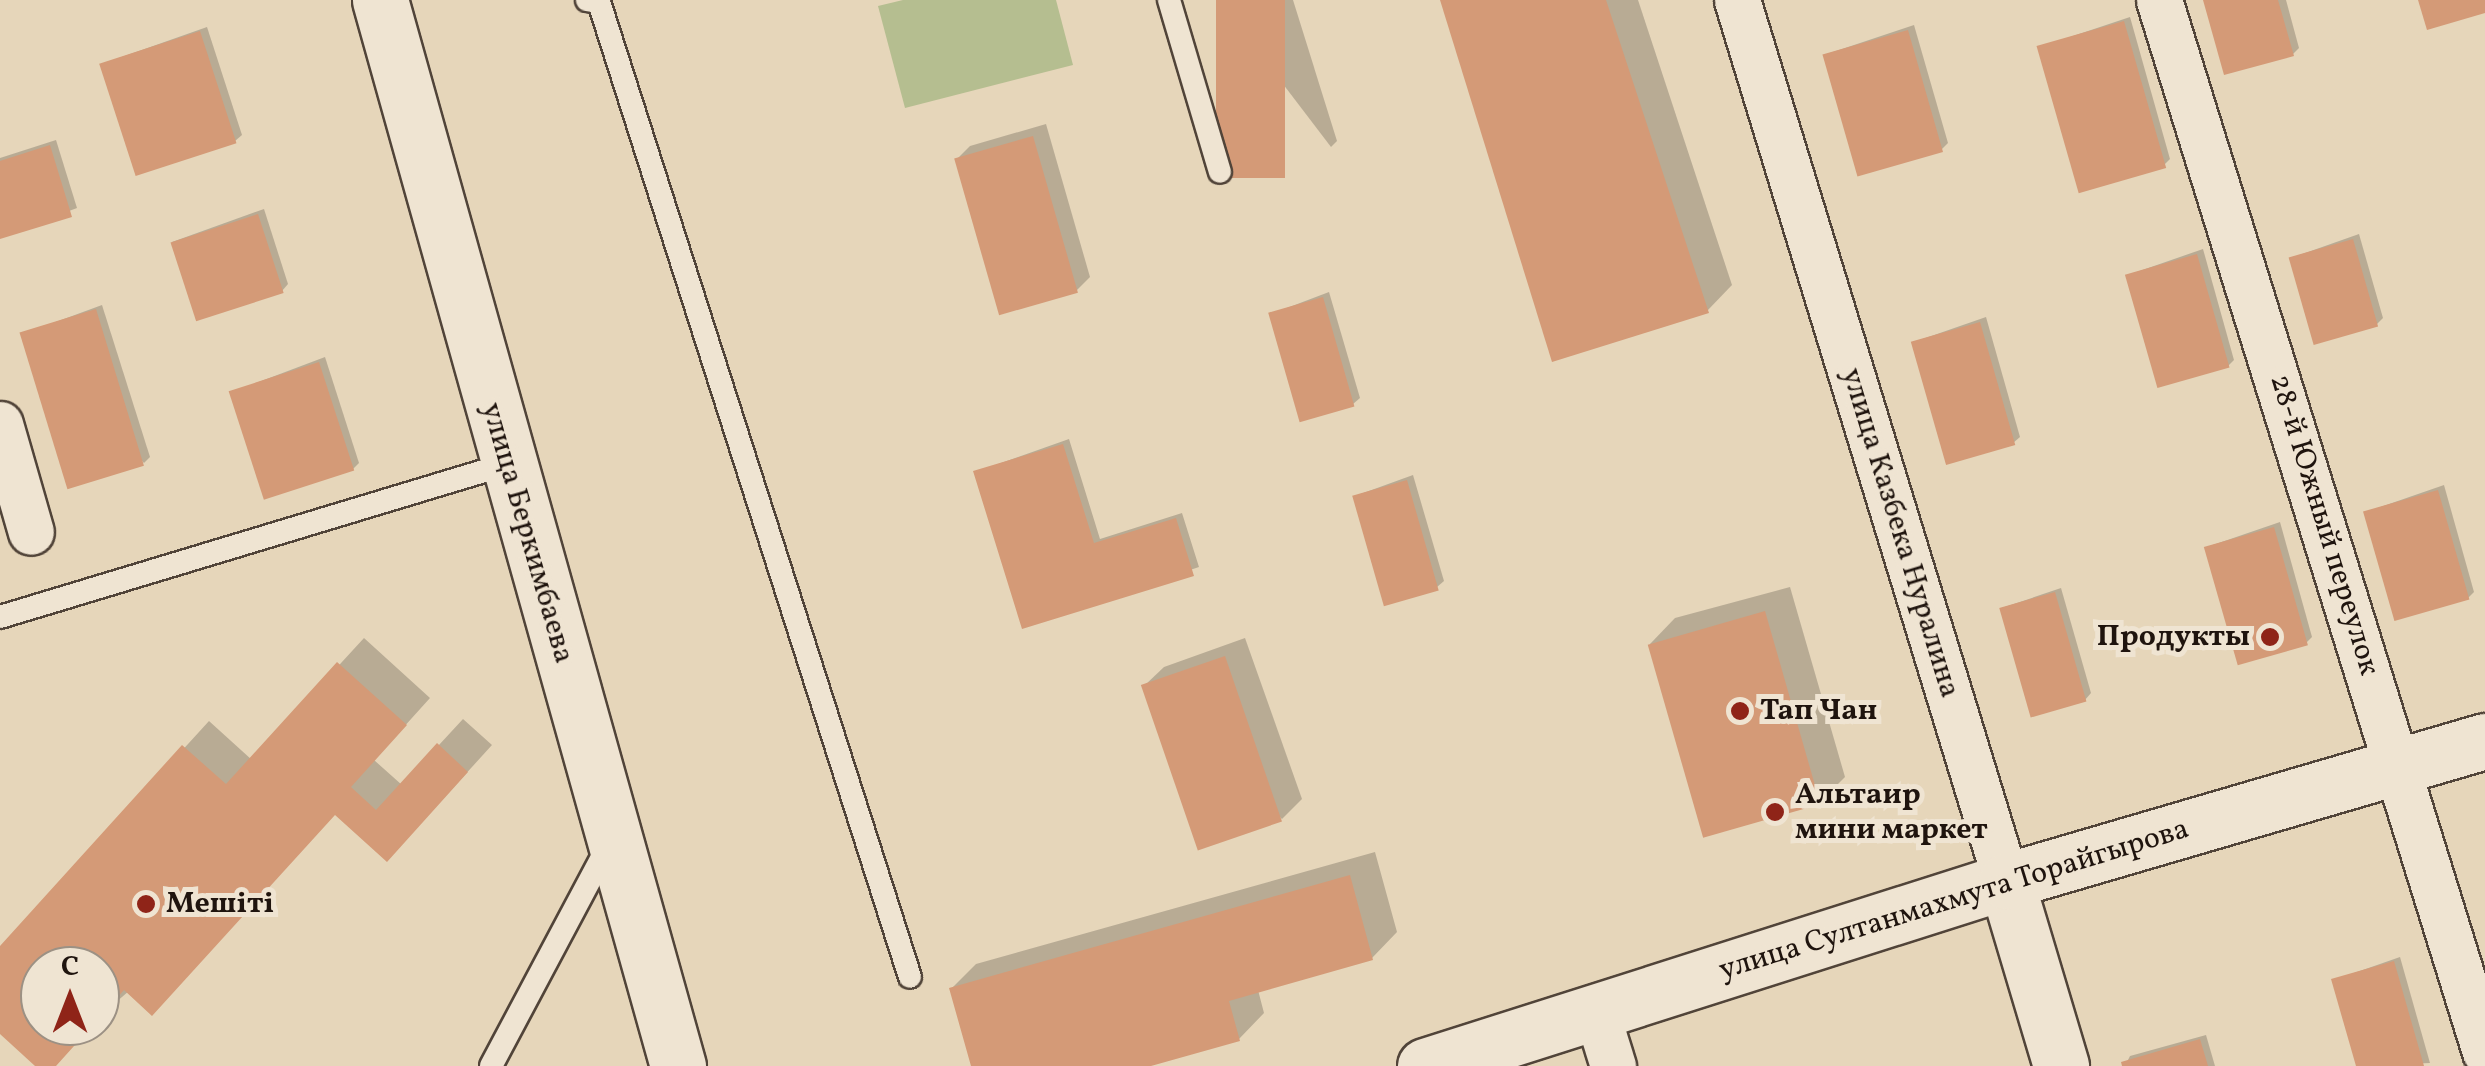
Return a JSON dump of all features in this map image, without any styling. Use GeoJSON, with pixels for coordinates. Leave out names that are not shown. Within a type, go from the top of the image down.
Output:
{"type":"FeatureCollection","features":[{"type":"Feature","properties":{"kind":"street","name":"улица Беркимбаева"},"geometry":{"type":"LineString","coordinates":[[380,0],[678,1066]]}},
{"type":"Feature","properties":{"kind":"street","name":"улица Казбека Нуралина"},"geometry":{"type":"LineString","coordinates":[[1738,0],[2061,1066]]}},
{"type":"Feature","properties":{"kind":"street","name":"28-й Южный переулок"},"geometry":{"type":"LineString","coordinates":[[2158,0],[2400,765],[2485,1052]]}},
{"type":"Feature","properties":{"kind":"street"},"geometry":{"type":"LineString","coordinates":[[0,424],[31,532]]}},
{"type":"Feature","properties":{"kind":"street","name":"улица Султанмахмута Торайгырова"},"geometry":{"type":"LineString","coordinates":[[1426,1066],[2006,881],[2485,740]]}},
{"type":"Feature","properties":{"kind":"street"},"geometry":{"type":"LineString","coordinates":[[1596,1011],[1613,1066]]}},
{"type":"Feature","properties":{"kind":"lane"},"geometry":{"type":"LineString","coordinates":[[1169,0],[1220,172]]}},
{"type":"Feature","properties":{"kind":"lane"},"geometry":{"type":"LineString","coordinates":[[598,1],[910,976]]}},
{"type":"Feature","properties":{"kind":"lane"},"geometry":{"type":"LineString","coordinates":[[0,617],[508,464]]}},
{"type":"Feature","properties":{"kind":"lane"},"geometry":{"type":"LineString","coordinates":[[491,1066],[613,836]]}},
{"type":"Feature","properties":{"kind":"green space"},"geometry":{"type":"Polygon","coordinates":[[[903,0],[1056,0],[1073,65],[905,108],[878,6],[903,0]]]}},
{"type":"Feature","properties":{"kind":"building"},"geometry":{"type":"Polygon","coordinates":[[[1216,0],[1285,0],[1285,178],[1216,178],[1216,0]]]}},
{"type":"Feature","properties":{"kind":"building"},"geometry":{"type":"Polygon","coordinates":[[[1440,0],[1606,0],[1709,313],[1552,362],[1440,0]]]}},
{"type":"Feature","properties":{"kind":"building"},"geometry":{"type":"Polygon","coordinates":[[[2203,0],[2278,0],[2294,56],[2224,75],[2203,0]]]}},
{"type":"Feature","properties":{"kind":"building"},"geometry":{"type":"Polygon","coordinates":[[[2418,0],[2485,0],[2485,13],[2427,30],[2418,0]]]}},
{"type":"Feature","properties":{"kind":"building"},"geometry":{"type":"Polygon","coordinates":[[[2124,21],[2166,168],[2079,193],[2037,46],[2124,21]]]}},
{"type":"Feature","properties":{"kind":"building"},"geometry":{"type":"Polygon","coordinates":[[[1908,30],[1943,152],[1857,177],[1822,55],[1908,30]]]}},
{"type":"Feature","properties":{"kind":"building"},"geometry":{"type":"Polygon","coordinates":[[[200,31],[236,143],[136,176],[99,64],[200,31]]]}},
{"type":"Feature","properties":{"kind":"building"},"geometry":{"type":"Polygon","coordinates":[[[1033,136],[1078,293],[999,315],[954,159],[1033,136]]]}},
{"type":"Feature","properties":{"kind":"building"},"geometry":{"type":"Polygon","coordinates":[[[50,145],[72,217],[0,239],[0,161],[50,145]]]}},
{"type":"Feature","properties":{"kind":"building"},"geometry":{"type":"Polygon","coordinates":[[[258,214],[284,293],[196,321],[171,242],[258,214]]]}},
{"type":"Feature","properties":{"kind":"building"},"geometry":{"type":"Polygon","coordinates":[[[2353,239],[2378,326],[2314,345],[2289,257],[2353,239]]]}},
{"type":"Feature","properties":{"kind":"building"},"geometry":{"type":"Polygon","coordinates":[[[2197,254],[2230,367],[2157,388],[2125,275],[2197,254]]]}},
{"type":"Feature","properties":{"kind":"building"},"geometry":{"type":"Polygon","coordinates":[[[1323,297],[1354,407],[1300,422],[1268,313],[1323,297]]]}},
{"type":"Feature","properties":{"kind":"building"},"geometry":{"type":"Polygon","coordinates":[[[96,309],[144,466],[67,489],[19,332],[96,309]]]}},
{"type":"Feature","properties":{"kind":"building"},"geometry":{"type":"Polygon","coordinates":[[[1980,322],[2015,445],[1946,465],[1911,342],[1980,322]]]}},
{"type":"Feature","properties":{"kind":"building"},"geometry":{"type":"Polygon","coordinates":[[[319,362],[354,470],[264,500],[229,391],[319,362]]]}},
{"type":"Feature","properties":{"kind":"building"},"geometry":{"type":"Polygon","coordinates":[[[1063,444],[1094,543],[1176,518],[1194,576],[1022,629],[973,471],[1063,444]]]}},
{"type":"Feature","properties":{"kind":"building"},"geometry":{"type":"Polygon","coordinates":[[[1407,480],[1439,591],[1384,606],[1352,496],[1407,480]]]}},
{"type":"Feature","properties":{"kind":"building"},"geometry":{"type":"Polygon","coordinates":[[[2438,490],[2469,600],[2394,621],[2363,511],[2438,490]]]}},
{"type":"Feature","properties":{"kind":"building"},"geometry":{"type":"Polygon","coordinates":[[[2274,527],[2308,645],[2238,665],[2204,547],[2274,527]]]}},
{"type":"Feature","properties":{"kind":"building"},"geometry":{"type":"Polygon","coordinates":[[[2055,592],[2086,702],[2031,718],[1999,608],[2055,592]]]}},
{"type":"Feature","properties":{"kind":"building"},"geometry":{"type":"Polygon","coordinates":[[[1765,611],[1820,804],[1703,838],[1648,645],[1765,611]]]}},
{"type":"Feature","properties":{"kind":"building"},"geometry":{"type":"Polygon","coordinates":[[[1225,656],[1282,821],[1198,850],[1141,685],[1225,656]]]}},
{"type":"Feature","properties":{"kind":"building","name":"Мешіті"},"geometry":{"type":"Polygon","coordinates":[[[337,662],[407,725],[351,787],[376,810],[437,743],[468,772],[387,862],[335,815],[152,1016],[124,990],[120,994],[120,946],[20,946],[20,1046],[74,1046],[56,1066],[35,1066],[0,1034],[0,946],[182,745],[226,784],[337,662]]]}},
{"type":"Feature","properties":{"kind":"building"},"geometry":{"type":"Polygon","coordinates":[[[1350,875],[1373,960],[1229,1001],[1240,1041],[1151,1066],[971,1066],[949,988],[1350,875]]]}},
{"type":"Feature","properties":{"kind":"building"},"geometry":{"type":"Polygon","coordinates":[[[2394,961],[2424,1066],[2356,1066],[2331,979],[2394,961]]]}},
{"type":"Feature","properties":{"kind":"building"},"geometry":{"type":"Polygon","coordinates":[[[2200,1039],[2208,1066],[2122,1066],[2121,1062],[2200,1039]]]}},
{"type":"Feature","properties":{"kind":"place","name":"Продукты"},"geometry":{"type":"Point","coordinates":[2270,637]}},
{"type":"Feature","properties":{"kind":"place","name":"Тап Чан"},"geometry":{"type":"Point","coordinates":[1740,711]}},
{"type":"Feature","properties":{"kind":"place","name":"Альтаир мини маркет"},"geometry":{"type":"Point","coordinates":[1775,812]}},
{"type":"Feature","properties":{"kind":"place","name":"Мешіті"},"geometry":{"type":"Point","coordinates":[146,904]}}]}
